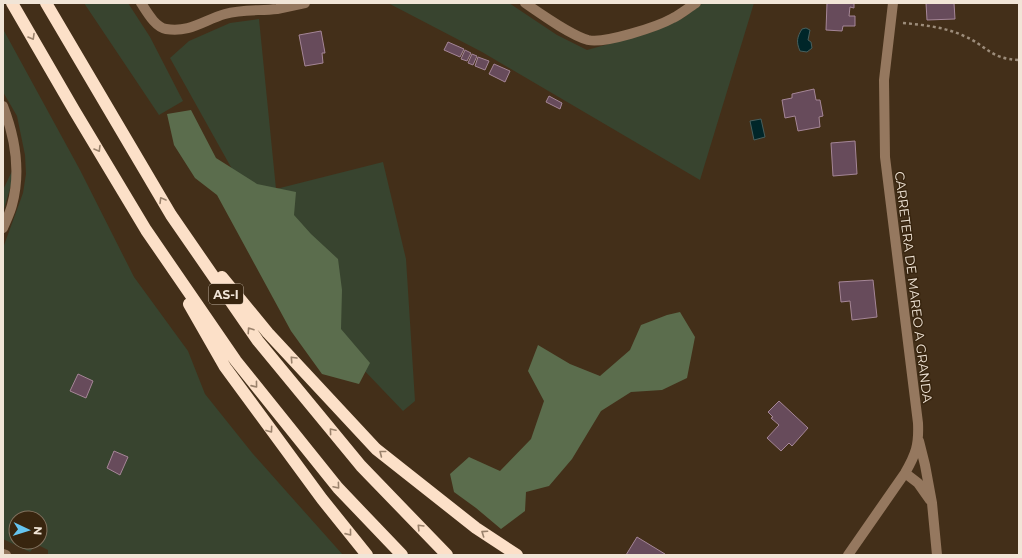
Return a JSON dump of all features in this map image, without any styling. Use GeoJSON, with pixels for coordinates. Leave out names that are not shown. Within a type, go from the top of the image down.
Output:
{"type":"FeatureCollection","features":[{"type":"Feature","properties":{"kind":"highway","name":"AS-I"},"geometry":{"type":"LineString","coordinates":[[12,3],[146,230],[236,361],[338,488],[402,555]]}},
{"type":"Feature","properties":{"kind":"highway","name":"AS-I"},"geometry":{"type":"LineString","coordinates":[[46,3],[171,215],[258,342],[361,466],[447,555]]}},
{"type":"Feature","properties":{"kind":"highway"},"geometry":{"type":"LineString","coordinates":[[171,215],[268,333],[376,449],[476,528],[517,555]]}},
{"type":"Feature","properties":{"kind":"highway"},"geometry":{"type":"LineString","coordinates":[[146,230],[225,367],[322,499],[367,555]]}},
{"type":"Feature","properties":{"kind":"street"},"geometry":{"type":"LineString","coordinates":[[141,3],[153,20],[164,29],[177,30],[190,29],[226,13],[243,10],[277,9],[305,3]]}},
{"type":"Feature","properties":{"kind":"street"},"geometry":{"type":"LineString","coordinates":[[525,3],[577,36],[596,41],[606,40],[660,24],[672,19],[696,3]]}},
{"type":"Feature","properties":{"kind":"street","name":"CARRETERA DE MAREO A GRANDA"},"geometry":{"type":"LineString","coordinates":[[848,555],[905,473],[913,459],[918,441],[918,423],[885,157],[884,80],[893,3]]}},
{"type":"Feature","properties":{"kind":"street"},"geometry":{"type":"LineString","coordinates":[[3,106],[15,144],[17,177],[12,205],[3,228]]}},
{"type":"Feature","properties":{"kind":"street"},"geometry":{"type":"LineString","coordinates":[[918,441],[932,503],[937,555]]}},
{"type":"Feature","properties":{"kind":"street"},"geometry":{"type":"LineString","coordinates":[[913,459],[923,458]]}},
{"type":"Feature","properties":{"kind":"street"},"geometry":{"type":"LineString","coordinates":[[905,473],[918,483],[932,503]]}},
{"type":"Feature","properties":{"kind":"path"},"geometry":{"type":"LineString","coordinates":[[891,22],[922,25],[949,30],[965,36],[994,55],[1010,60],[1019,60]]}},
{"type":"Feature","properties":{"kind":"green space"},"geometry":{"type":"Polygon","coordinates":[[[84,3],[128,3],[150,37],[183,101],[159,115],[84,3]]]}},
{"type":"Feature","properties":{"kind":"green space"},"geometry":{"type":"Polygon","coordinates":[[[388,3],[509,3],[557,35],[587,50],[652,32],[683,18],[703,3],[754,3],[700,180],[482,52],[388,3]]]}},
{"type":"Feature","properties":{"kind":"green space"},"geometry":{"type":"Polygon","coordinates":[[[259,19],[276,189],[383,162],[406,259],[415,401],[403,411],[338,343],[280,255],[170,58],[189,41],[230,23],[259,19]]]}},
{"type":"Feature","properties":{"kind":"green space"},"geometry":{"type":"Polygon","coordinates":[[[3,29],[80,170],[134,277],[188,351],[205,394],[253,454],[343,555],[48,555],[48,510],[8,510],[8,541],[3,539],[3,248],[23,193],[26,174],[25,155],[17,116],[3,92],[3,29]]]}},
{"type":"Feature","properties":{"kind":"green space"},"geometry":{"type":"Polygon","coordinates":[[[191,110],[216,158],[257,184],[296,192],[294,215],[311,234],[338,259],[342,290],[341,329],[370,363],[359,384],[322,374],[291,331],[217,195],[195,178],[174,145],[167,114],[191,110]]]}},
{"type":"Feature","properties":{"kind":"green space"},"geometry":{"type":"Polygon","coordinates":[[[12,171],[12,182],[3,212],[3,190],[12,171]]]}},
{"type":"Feature","properties":{"kind":"green space"},"geometry":{"type":"Polygon","coordinates":[[[680,312],[695,337],[687,378],[662,390],[631,392],[601,411],[572,459],[549,486],[526,492],[525,511],[501,529],[454,492],[450,474],[469,457],[500,471],[531,439],[544,401],[528,371],[538,345],[570,364],[600,376],[630,350],[641,325],[667,315],[680,312]]]}},
{"type":"Feature","properties":{"kind":"water"},"geometry":{"type":"Polygon","coordinates":[[[806,28],[810,30],[808,40],[811,42],[812,48],[807,52],[800,51],[798,45],[798,37],[802,29],[806,28]]]}},
{"type":"Feature","properties":{"kind":"water"},"geometry":{"type":"Polygon","coordinates":[[[761,119],[765,137],[754,140],[750,121],[761,119]]]}},
{"type":"Feature","properties":{"kind":"building"},"geometry":{"type":"Polygon","coordinates":[[[827,3],[854,3],[854,8],[850,7],[849,16],[855,16],[855,26],[843,26],[842,31],[826,30],[827,3]]]}},
{"type":"Feature","properties":{"kind":"building"},"geometry":{"type":"Polygon","coordinates":[[[926,3],[954,3],[955,19],[927,20],[926,3]]]}},
{"type":"Feature","properties":{"kind":"building"},"geometry":{"type":"Polygon","coordinates":[[[321,31],[325,53],[322,53],[323,63],[305,66],[299,35],[321,31]]]}},
{"type":"Feature","properties":{"kind":"building"},"geometry":{"type":"Polygon","coordinates":[[[448,42],[464,49],[460,57],[444,50],[448,42]]]}},
{"type":"Feature","properties":{"kind":"building"},"geometry":{"type":"Polygon","coordinates":[[[465,50],[471,53],[467,61],[461,59],[465,50]]]}},
{"type":"Feature","properties":{"kind":"building"},"geometry":{"type":"Polygon","coordinates":[[[472,54],[477,56],[473,65],[468,63],[472,54]]]}},
{"type":"Feature","properties":{"kind":"building"},"geometry":{"type":"Polygon","coordinates":[[[478,57],[489,61],[485,70],[475,66],[478,57]]]}},
{"type":"Feature","properties":{"kind":"building"},"geometry":{"type":"Polygon","coordinates":[[[494,64],[510,71],[505,82],[489,74],[494,64]]]}},
{"type":"Feature","properties":{"kind":"building"},"geometry":{"type":"Polygon","coordinates":[[[814,89],[816,100],[820,100],[823,116],[819,117],[820,127],[798,131],[795,116],[785,118],[782,100],[792,98],[792,94],[814,89]]]}},
{"type":"Feature","properties":{"kind":"building"},"geometry":{"type":"Polygon","coordinates":[[[549,96],[562,103],[560,109],[546,102],[549,96]]]}},
{"type":"Feature","properties":{"kind":"building"},"geometry":{"type":"Polygon","coordinates":[[[855,141],[857,174],[833,176],[831,143],[855,141]]]}},
{"type":"Feature","properties":{"kind":"building"},"geometry":{"type":"Polygon","coordinates":[[[873,280],[877,317],[852,320],[850,301],[841,302],[839,282],[873,280]]]}},
{"type":"Feature","properties":{"kind":"building"},"geometry":{"type":"Polygon","coordinates":[[[78,374],[93,381],[86,398],[70,391],[78,374]]]}},
{"type":"Feature","properties":{"kind":"building"},"geometry":{"type":"Polygon","coordinates":[[[779,401],[808,428],[792,446],[789,443],[781,451],[767,438],[779,425],[771,418],[773,417],[768,412],[779,401]]]}},
{"type":"Feature","properties":{"kind":"building"},"geometry":{"type":"Polygon","coordinates":[[[114,451],[128,457],[120,475],[107,468],[114,451]]]}},
{"type":"Feature","properties":{"kind":"building"},"geometry":{"type":"Polygon","coordinates":[[[637,537],[665,554],[626,555],[637,537]]]}}]}
